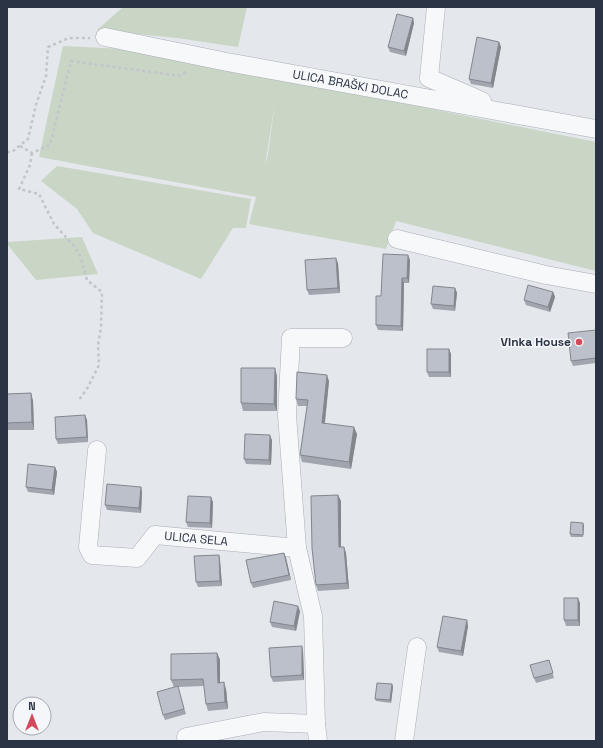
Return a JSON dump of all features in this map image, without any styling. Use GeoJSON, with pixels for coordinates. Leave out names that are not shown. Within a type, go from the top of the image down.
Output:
{"type":"FeatureCollection","features":[{"type":"Feature","properties":{"kind":"street"},"geometry":{"type":"LineString","coordinates":[[436,7],[429,78],[512,113]]}},
{"type":"Feature","properties":{"kind":"street","name":"ULICA BRAŠKI DOLAC"},"geometry":{"type":"LineString","coordinates":[[105,37],[227,62],[596,129]]}},
{"type":"Feature","properties":{"kind":"street"},"geometry":{"type":"LineString","coordinates":[[397,239],[546,275],[596,284]]}},
{"type":"Feature","properties":{"kind":"street"},"geometry":{"type":"LineString","coordinates":[[186,737],[264,722],[317,732],[313,616],[297,548],[287,415],[291,338],[344,338]]}},
{"type":"Feature","properties":{"kind":"street","name":"ULICA SELA"},"geometry":{"type":"LineString","coordinates":[[97,450],[88,547],[92,555],[137,558],[155,535],[297,548]]}},
{"type":"Feature","properties":{"kind":"street"},"geometry":{"type":"LineString","coordinates":[[404,741],[417,647]]}},
{"type":"Feature","properties":{"kind":"path"},"geometry":{"type":"LineString","coordinates":[[7,152],[12,152],[28,139],[36,105],[46,76],[48,47],[69,38],[105,37]]}},
{"type":"Feature","properties":{"kind":"path"},"geometry":{"type":"LineString","coordinates":[[32,153],[50,145],[71,61],[181,76],[189,69],[196,55]]}},
{"type":"Feature","properties":{"kind":"path"},"geometry":{"type":"LineString","coordinates":[[20,146],[32,153]]}},
{"type":"Feature","properties":{"kind":"path"},"geometry":{"type":"LineString","coordinates":[[32,153],[30,165],[19,189],[39,194],[54,224],[74,246],[82,258],[87,280],[102,292],[101,327],[98,345],[99,365],[88,387],[79,400]]}},
{"type":"Feature","properties":{"kind":"green space"},"geometry":{"type":"Polygon","coordinates":[[[123,7],[247,7],[238,47],[177,38],[97,30],[123,7]]]}},
{"type":"Feature","properties":{"kind":"green space"},"geometry":{"type":"Polygon","coordinates":[[[63,46],[145,50],[596,142],[596,271],[396,221],[386,249],[249,224],[256,197],[39,157],[63,46]],[[275,102],[265,165],[268,154],[275,102]]]}},
{"type":"Feature","properties":{"kind":"green space"},"geometry":{"type":"Polygon","coordinates":[[[57,166],[251,199],[246,228],[233,228],[201,279],[93,233],[77,209],[41,181],[57,166]]]}},
{"type":"Feature","properties":{"kind":"green space"},"geometry":{"type":"Polygon","coordinates":[[[82,237],[98,274],[36,280],[7,244],[7,242],[82,237]]]}},
{"type":"Feature","properties":{"kind":"building"},"geometry":{"type":"Polygon","coordinates":[[[397,14],[413,18],[404,51],[388,47],[397,14]]]}},
{"type":"Feature","properties":{"kind":"building"},"geometry":{"type":"Polygon","coordinates":[[[477,37],[499,42],[491,83],[469,79],[477,37]]]}},
{"type":"Feature","properties":{"kind":"building"},"geometry":{"type":"Polygon","coordinates":[[[383,254],[408,255],[407,278],[402,278],[401,326],[376,325],[376,296],[381,296],[383,254]]]}},
{"type":"Feature","properties":{"kind":"building"},"geometry":{"type":"Polygon","coordinates":[[[336,258],[338,288],[307,290],[305,260],[336,258]]]}},
{"type":"Feature","properties":{"kind":"building"},"geometry":{"type":"Polygon","coordinates":[[[528,285],[553,292],[548,307],[524,300],[528,285]]]}},
{"type":"Feature","properties":{"kind":"building"},"geometry":{"type":"Polygon","coordinates":[[[433,286],[455,288],[454,306],[431,304],[433,286]]]}},
{"type":"Feature","properties":{"kind":"building"},"geometry":{"type":"Polygon","coordinates":[[[596,330],[596,358],[571,361],[568,333],[596,330]]]}},
{"type":"Feature","properties":{"kind":"building"},"geometry":{"type":"Polygon","coordinates":[[[427,349],[449,349],[449,372],[427,372],[427,349]]]}},
{"type":"Feature","properties":{"kind":"building"},"geometry":{"type":"Polygon","coordinates":[[[241,368],[275,368],[274,404],[241,403],[241,368]]]}},
{"type":"Feature","properties":{"kind":"building"},"geometry":{"type":"Polygon","coordinates":[[[297,372],[327,375],[322,423],[354,427],[349,462],[300,455],[308,400],[296,399],[297,372]]]}},
{"type":"Feature","properties":{"kind":"building"},"geometry":{"type":"Polygon","coordinates":[[[31,393],[32,422],[7,423],[7,394],[31,393]]]}},
{"type":"Feature","properties":{"kind":"building"},"geometry":{"type":"Polygon","coordinates":[[[85,415],[87,437],[56,439],[55,417],[85,415]]]}},
{"type":"Feature","properties":{"kind":"building"},"geometry":{"type":"Polygon","coordinates":[[[245,434],[270,435],[269,460],[244,459],[245,434]]]}},
{"type":"Feature","properties":{"kind":"building"},"geometry":{"type":"Polygon","coordinates":[[[28,464],[55,467],[52,490],[26,487],[28,464]]]}},
{"type":"Feature","properties":{"kind":"building"},"geometry":{"type":"Polygon","coordinates":[[[107,484],[141,487],[139,508],[105,505],[107,484]]]}},
{"type":"Feature","properties":{"kind":"building"},"geometry":{"type":"Polygon","coordinates":[[[338,495],[339,547],[344,547],[347,583],[316,585],[312,548],[311,496],[338,495]]]}},
{"type":"Feature","properties":{"kind":"building"},"geometry":{"type":"Polygon","coordinates":[[[188,496],[211,497],[210,523],[186,522],[188,496]]]}},
{"type":"Feature","properties":{"kind":"building"},"geometry":{"type":"Polygon","coordinates":[[[571,522],[583,523],[583,535],[570,534],[571,522]]]}},
{"type":"Feature","properties":{"kind":"building"},"geometry":{"type":"Polygon","coordinates":[[[284,553],[289,575],[251,583],[246,560],[284,553]]]}},
{"type":"Feature","properties":{"kind":"building"},"geometry":{"type":"Polygon","coordinates":[[[219,555],[220,581],[196,582],[194,556],[219,555]]]}},
{"type":"Feature","properties":{"kind":"building"},"geometry":{"type":"Polygon","coordinates":[[[564,598],[578,598],[578,620],[564,620],[564,598]]]}},
{"type":"Feature","properties":{"kind":"building"},"geometry":{"type":"Polygon","coordinates":[[[274,601],[298,606],[294,626],[270,622],[274,601]]]}},
{"type":"Feature","properties":{"kind":"building"},"geometry":{"type":"Polygon","coordinates":[[[443,616],[467,620],[461,651],[437,647],[443,616]]]}},
{"type":"Feature","properties":{"kind":"building"},"geometry":{"type":"Polygon","coordinates":[[[302,646],[302,675],[271,677],[269,648],[302,646]]]}},
{"type":"Feature","properties":{"kind":"building"},"geometry":{"type":"Polygon","coordinates":[[[217,653],[218,683],[224,682],[225,702],[206,704],[203,679],[171,680],[171,654],[217,653]]]}},
{"type":"Feature","properties":{"kind":"building"},"geometry":{"type":"Polygon","coordinates":[[[549,660],[553,673],[534,678],[530,665],[549,660]]]}},
{"type":"Feature","properties":{"kind":"building"},"geometry":{"type":"Polygon","coordinates":[[[377,683],[392,684],[390,700],[375,699],[377,683]]]}},
{"type":"Feature","properties":{"kind":"building"},"geometry":{"type":"Polygon","coordinates":[[[178,686],[184,709],[163,715],[157,692],[178,686]]]}},
{"type":"Feature","properties":{"kind":"place","name":"Vinka House"},"geometry":{"type":"Point","coordinates":[579,342]}}]}
